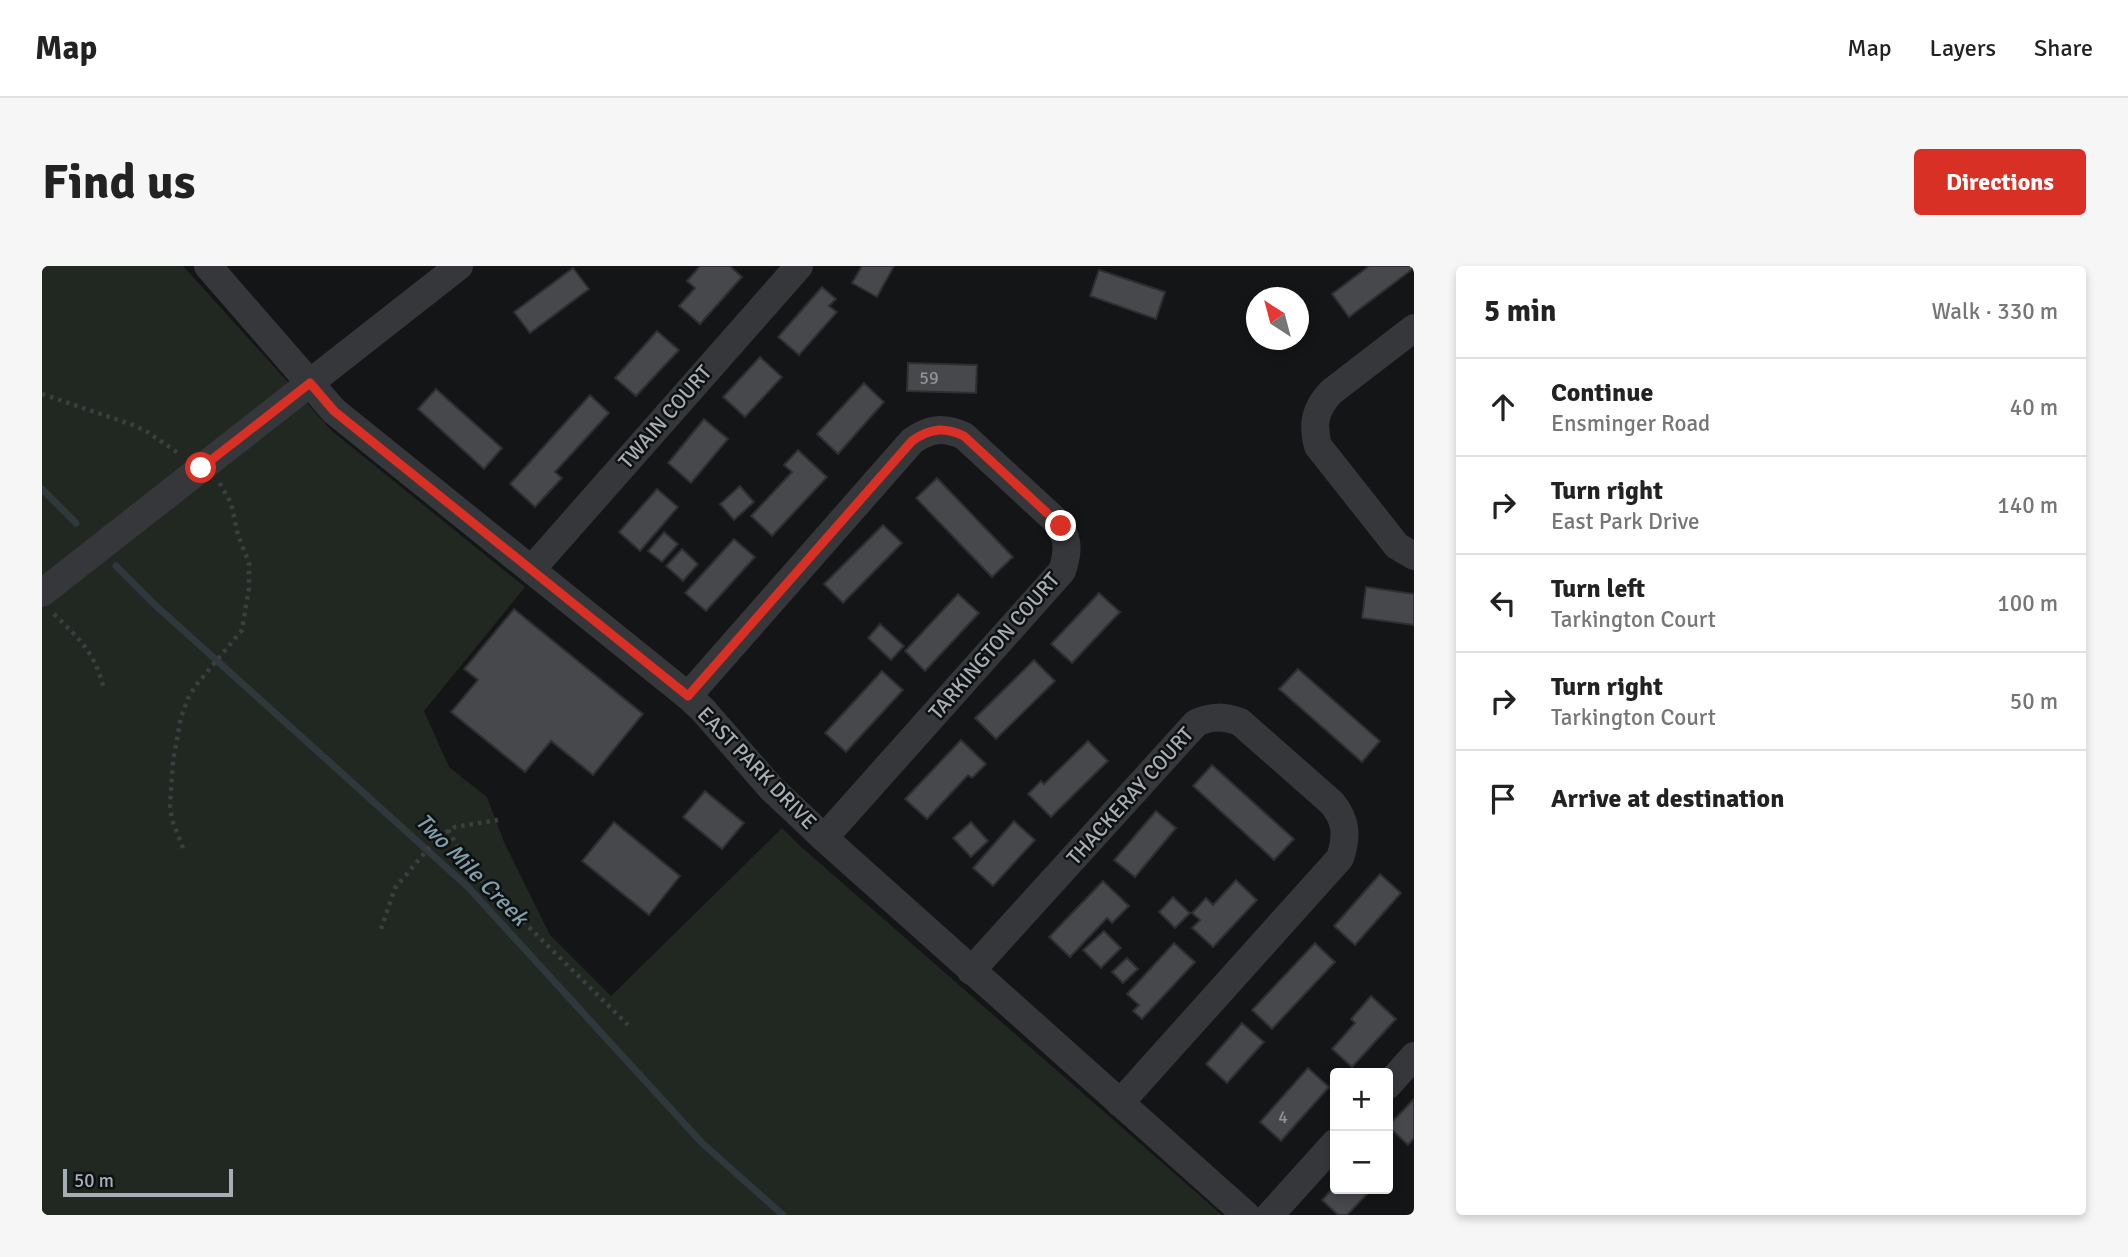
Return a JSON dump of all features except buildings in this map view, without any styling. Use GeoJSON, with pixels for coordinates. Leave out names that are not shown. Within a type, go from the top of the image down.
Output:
{"type":"FeatureCollection","features":[{"type":"Feature","properties":{"kind":"street","name":"EAST PARK DRIVE"},"geometry":{"type":"LineString","coordinates":[[208,266],[334,411],[688,696],[771,788],[824,838],[1246,1215]]}},
{"type":"Feature","properties":{"kind":"street"},"geometry":{"type":"LineString","coordinates":[[47,602],[310,383],[458,266]]}},
{"type":"Feature","properties":{"kind":"street","name":"TWAIN COURT"},"geometry":{"type":"LineString","coordinates":[[532,569],[799,266]]}},
{"type":"Feature","properties":{"kind":"street"},"geometry":{"type":"LineString","coordinates":[[1414,328],[1331,392],[1318,409],[1314,432],[1318,446],[1397,546],[1414,556]]}},
{"type":"Feature","properties":{"kind":"street","name":"TARKINGTON COURT"},"geometry":{"type":"LineString","coordinates":[[688,696],[912,441],[924,432],[951,430],[964,436],[1061,526],[1067,541],[1067,556],[1062,571],[824,838]]}},
{"type":"Feature","properties":{"kind":"street","name":"THACKERAY COURT"},"geometry":{"type":"LineString","coordinates":[[971,971],[1196,723],[1211,717],[1225,717],[1240,722],[1332,803],[1345,826],[1345,842],[1340,858],[1120,1103]]}},
{"type":"Feature","properties":{"kind":"street"},"geometry":{"type":"LineString","coordinates":[[1393,1079],[1414,1056]]}},
{"type":"Feature","properties":{"kind":"street"},"geometry":{"type":"LineString","coordinates":[[1270,1215],[1330,1149]]}},
{"type":"Feature","properties":{"kind":"path"},"geometry":{"type":"LineString","coordinates":[[42,394],[146,431],[183,457]]}},
{"type":"Feature","properties":{"kind":"path"},"geometry":{"type":"LineString","coordinates":[[183,848],[172,820],[170,805],[173,761],[181,717],[189,696],[242,630],[249,588],[249,563],[238,535],[231,503],[218,480],[209,490]]}},
{"type":"Feature","properties":{"kind":"path"},"geometry":{"type":"LineString","coordinates":[[47,602],[88,648],[98,665],[104,689]]}},
{"type":"Feature","properties":{"kind":"path"},"geometry":{"type":"LineString","coordinates":[[381,929],[396,888],[438,837],[448,830],[498,820]]}},
{"type":"Feature","properties":{"kind":"path"},"geometry":{"type":"LineString","coordinates":[[448,830],[472,872],[628,1025]]}},
{"type":"Feature","properties":{"kind":"shaded area"},"geometry":{"type":"Polygon","coordinates":[[[42,266],[183,266],[333,432],[525,587],[424,711],[449,767],[487,797],[504,842],[550,935],[611,996],[782,828],[1222,1215],[42,1215],[42,266]]]}},
{"type":"Feature","properties":{"kind":"waterway","name":"Two Mile Creek"},"geometry":{"type":"LineString","coordinates":[[42,489],[76,523]]}},
{"type":"Feature","properties":{"kind":"waterway","name":"Two Mile Creek"},"geometry":{"type":"LineString","coordinates":[[116,566],[154,604],[467,886],[702,1143],[783,1215]]}},
{"type":"Feature","properties":{"kind":"route"},"geometry":{"type":"LineString","coordinates":[[201,468],[310,383],[334,411],[688,696],[912,441],[924,432],[951,430],[964,436],[1061,526]]}}]}
